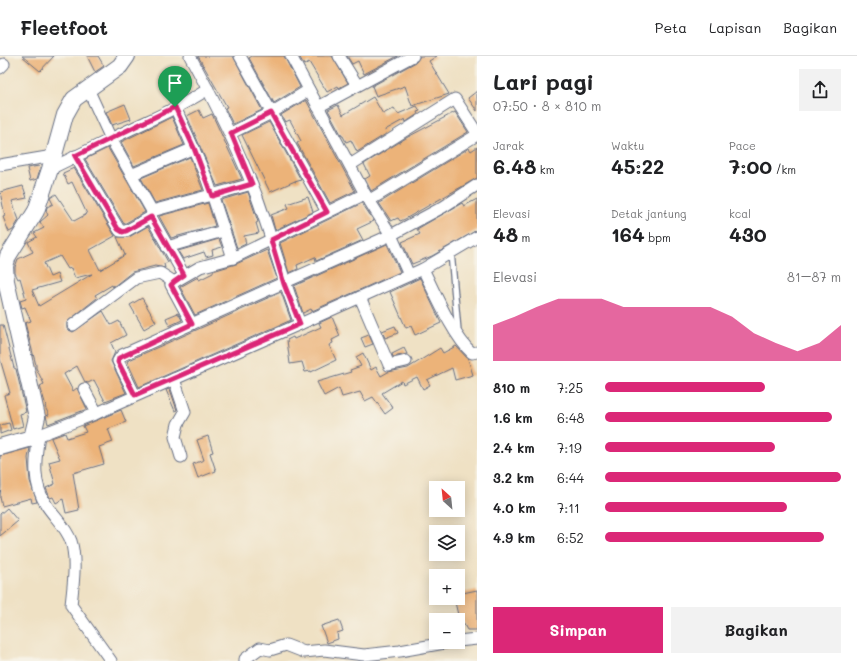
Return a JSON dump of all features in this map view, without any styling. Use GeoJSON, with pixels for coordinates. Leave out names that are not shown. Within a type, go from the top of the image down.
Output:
{"type":"FeatureCollection","features":[{"type":"Feature","properties":{"kind":"street"},"geometry":{"type":"LineString","coordinates":[[111,661],[71,605],[73,582],[71,543],[62,526],[46,505],[34,473],[37,415],[13,315],[6,281],[6,266],[12,247],[36,212],[52,163],[64,116],[70,105],[74,99],[120,66],[127,56]]}},
{"type":"Feature","properties":{"kind":"street"},"geometry":{"type":"LineString","coordinates":[[190,56],[231,133],[252,184],[284,284],[300,324]]}},
{"type":"Feature","properties":{"kind":"street"},"geometry":{"type":"LineString","coordinates":[[240,56],[327,212]]}},
{"type":"Feature","properties":{"kind":"street"},"geometry":{"type":"LineString","coordinates":[[291,56],[367,197],[391,235],[409,275]]}},
{"type":"Feature","properties":{"kind":"street"},"geometry":{"type":"LineString","coordinates":[[340,56],[357,85]]}},
{"type":"Feature","properties":{"kind":"street"},"geometry":{"type":"LineString","coordinates":[[318,107],[413,56]]}},
{"type":"Feature","properties":{"kind":"street"},"geometry":{"type":"LineString","coordinates":[[88,89],[111,138],[167,247],[184,275]]}},
{"type":"Feature","properties":{"kind":"street"},"geometry":{"type":"LineString","coordinates":[[0,165],[52,163],[75,156],[188,102],[208,89]]}},
{"type":"Feature","properties":{"kind":"street"},"geometry":{"type":"LineString","coordinates":[[231,133],[271,113],[309,90]]}},
{"type":"Feature","properties":{"kind":"street"},"geometry":{"type":"LineString","coordinates":[[192,324],[171,285],[184,275],[204,266],[232,258],[327,212],[367,197],[477,134],[455,99],[350,165]]}},
{"type":"Feature","properties":{"kind":"street"},"geometry":{"type":"LineString","coordinates":[[175,107],[194,148],[212,196],[232,258]]}},
{"type":"Feature","properties":{"kind":"street"},"geometry":{"type":"LineString","coordinates":[[131,175],[194,148]]}},
{"type":"Feature","properties":{"kind":"street"},"geometry":{"type":"LineString","coordinates":[[75,156],[120,231],[126,231],[151,214],[252,184]]}},
{"type":"Feature","properties":{"kind":"street"},"geometry":{"type":"LineString","coordinates":[[135,395],[118,362],[119,358],[391,235],[443,208],[477,185]]}},
{"type":"Feature","properties":{"kind":"street"},"geometry":{"type":"LineString","coordinates":[[167,247],[223,231]]}},
{"type":"Feature","properties":{"kind":"street"},"geometry":{"type":"LineString","coordinates":[[0,447],[97,413],[135,395],[300,324],[423,269],[477,237]]}},
{"type":"Feature","properties":{"kind":"street"},"geometry":{"type":"LineString","coordinates":[[423,269],[458,336],[472,353],[477,352]]}},
{"type":"Feature","properties":{"kind":"street"},"geometry":{"type":"LineString","coordinates":[[73,325],[136,278],[160,273],[174,282]]}},
{"type":"Feature","properties":{"kind":"street"},"geometry":{"type":"LineString","coordinates":[[360,297],[389,366],[406,362]]}},
{"type":"Feature","properties":{"kind":"street"},"geometry":{"type":"LineString","coordinates":[[174,379],[185,412],[178,424],[175,437],[181,456]]}},
{"type":"Feature","properties":{"kind":"street"},"geometry":{"type":"LineString","coordinates":[[84,389],[97,413]]}},
{"type":"Feature","properties":{"kind":"street"},"geometry":{"type":"LineString","coordinates":[[465,640],[477,639]]}},
{"type":"Feature","properties":{"kind":"street"},"geometry":{"type":"LineString","coordinates":[[245,661],[245,659],[260,648],[270,650],[286,644],[304,652],[324,650],[364,655],[429,646]]}},
{"type":"Feature","properties":{"kind":"lane"},"geometry":{"type":"LineString","coordinates":[[451,252],[458,336]]}},
{"type":"Feature","properties":{"kind":"building"},"geometry":{"type":"Polygon","coordinates":[[[22,56],[54,56],[40,71],[22,56]]]}},
{"type":"Feature","properties":{"kind":"building"},"geometry":{"type":"Polygon","coordinates":[[[87,56],[98,56],[104,66],[95,72],[87,56]]]}},
{"type":"Feature","properties":{"kind":"building"},"geometry":{"type":"Polygon","coordinates":[[[198,56],[233,56],[262,110],[233,124],[225,108],[227,107],[198,56]]]}},
{"type":"Feature","properties":{"kind":"building"},"geometry":{"type":"Polygon","coordinates":[[[252,56],[284,56],[300,87],[274,103],[249,58],[252,56]]]}},
{"type":"Feature","properties":{"kind":"building"},"geometry":{"type":"Polygon","coordinates":[[[299,56],[332,56],[348,83],[327,92],[309,62],[304,65],[299,56]]]}},
{"type":"Feature","properties":{"kind":"building"},"geometry":{"type":"Polygon","coordinates":[[[347,56],[398,56],[364,74],[358,61],[352,64],[347,56]]]}},
{"type":"Feature","properties":{"kind":"building"},"geometry":{"type":"Polygon","coordinates":[[[420,56],[437,56],[429,61],[449,94],[412,106],[405,86],[376,96],[372,86],[416,62],[420,56]]]}},
{"type":"Feature","properties":{"kind":"building"},"geometry":{"type":"Polygon","coordinates":[[[477,91],[477,111],[468,98],[477,91]]]}},
{"type":"Feature","properties":{"kind":"building"},"geometry":{"type":"Polygon","coordinates":[[[373,97],[383,114],[394,108],[398,114],[417,106],[420,111],[406,122],[405,119],[385,130],[386,134],[357,152],[351,140],[346,142],[328,110],[338,105],[343,115],[373,97]]]}},
{"type":"Feature","properties":{"kind":"building"},"geometry":{"type":"Polygon","coordinates":[[[306,100],[355,191],[330,203],[297,143],[301,141],[290,120],[285,122],[281,115],[306,100]]]}},
{"type":"Feature","properties":{"kind":"building"},"geometry":{"type":"Polygon","coordinates":[[[125,104],[131,119],[112,125],[106,112],[125,104]]]}},
{"type":"Feature","properties":{"kind":"building"},"geometry":{"type":"Polygon","coordinates":[[[199,110],[203,118],[212,114],[242,179],[217,186],[187,116],[199,110]]]}},
{"type":"Feature","properties":{"kind":"building"},"geometry":{"type":"Polygon","coordinates":[[[455,112],[468,132],[371,191],[365,179],[370,176],[364,164],[406,138],[455,112]]]}},
{"type":"Feature","properties":{"kind":"building"},"geometry":{"type":"Polygon","coordinates":[[[172,117],[184,145],[134,166],[121,142],[172,117]]]}},
{"type":"Feature","properties":{"kind":"building"},"geometry":{"type":"Polygon","coordinates":[[[269,122],[301,180],[295,181],[270,192],[242,135],[269,122]]]}},
{"type":"Feature","properties":{"kind":"building"},"geometry":{"type":"Polygon","coordinates":[[[477,147],[477,178],[405,219],[400,221],[398,218],[391,221],[379,203],[469,148],[471,151],[477,147]]]}},
{"type":"Feature","properties":{"kind":"building"},"geometry":{"type":"Polygon","coordinates":[[[108,148],[145,212],[124,224],[85,159],[108,148]]]}},
{"type":"Feature","properties":{"kind":"building"},"geometry":{"type":"Polygon","coordinates":[[[190,157],[203,190],[155,203],[141,178],[190,157]]]}},
{"type":"Feature","properties":{"kind":"building"},"geometry":{"type":"Polygon","coordinates":[[[39,166],[40,169],[37,179],[30,181],[27,168],[39,166]]]}},
{"type":"Feature","properties":{"kind":"building"},"geometry":{"type":"Polygon","coordinates":[[[74,168],[115,236],[90,250],[100,270],[125,255],[117,237],[129,237],[148,226],[168,262],[164,264],[165,268],[155,266],[132,272],[113,287],[112,285],[95,295],[97,298],[67,322],[67,329],[73,332],[103,311],[111,325],[119,321],[126,335],[111,343],[115,352],[111,361],[126,393],[105,401],[94,380],[88,383],[85,382],[77,366],[64,374],[73,391],[77,388],[87,409],[48,424],[46,416],[49,415],[45,407],[46,406],[40,386],[44,384],[36,368],[25,323],[31,321],[25,307],[22,308],[20,301],[26,299],[20,278],[18,279],[15,273],[15,267],[18,259],[33,252],[28,242],[37,237],[34,233],[44,228],[40,222],[48,215],[46,211],[47,207],[53,204],[50,198],[56,194],[74,221],[87,214],[72,182],[68,184],[63,173],[74,168]],[[60,256],[44,263],[50,277],[57,274],[60,282],[32,290],[39,306],[92,274],[75,278],[71,268],[68,269],[60,256]]]}},
{"type":"Feature","properties":{"kind":"building"},"geometry":{"type":"Polygon","coordinates":[[[23,186],[27,198],[12,201],[19,220],[13,230],[9,232],[3,217],[5,216],[0,192],[23,186]]]}},
{"type":"Feature","properties":{"kind":"building"},"geometry":{"type":"Polygon","coordinates":[[[248,192],[258,222],[256,223],[259,233],[244,236],[246,244],[237,248],[221,200],[248,192]]]}},
{"type":"Feature","properties":{"kind":"building"},"geometry":{"type":"Polygon","coordinates":[[[308,197],[313,212],[275,230],[271,215],[289,208],[287,204],[308,197]]]}},
{"type":"Feature","properties":{"kind":"building"},"geometry":{"type":"Polygon","coordinates":[[[477,199],[477,230],[432,256],[412,264],[402,242],[420,234],[417,229],[462,203],[464,206],[477,199]]]}},
{"type":"Feature","properties":{"kind":"building"},"geometry":{"type":"Polygon","coordinates":[[[208,203],[215,226],[171,238],[159,216],[208,203]]]}},
{"type":"Feature","properties":{"kind":"building"},"geometry":{"type":"Polygon","coordinates":[[[362,203],[374,221],[357,229],[363,240],[316,261],[315,257],[297,265],[298,269],[289,273],[280,243],[362,203]]]}},
{"type":"Feature","properties":{"kind":"building"},"geometry":{"type":"Polygon","coordinates":[[[219,239],[222,247],[212,250],[213,255],[206,257],[204,252],[183,259],[178,251],[219,239]]]}},
{"type":"Feature","properties":{"kind":"building"},"geometry":{"type":"Polygon","coordinates":[[[387,244],[400,272],[312,311],[311,309],[303,313],[294,286],[387,244]]]}},
{"type":"Feature","properties":{"kind":"building"},"geometry":{"type":"Polygon","coordinates":[[[267,250],[277,278],[195,315],[180,287],[198,277],[199,280],[213,273],[213,271],[236,264],[267,250]]]}},
{"type":"Feature","properties":{"kind":"building"},"geometry":{"type":"Polygon","coordinates":[[[420,278],[441,323],[415,335],[411,326],[406,328],[390,292],[420,278]]]}},
{"type":"Feature","properties":{"kind":"building"},"geometry":{"type":"Polygon","coordinates":[[[281,292],[291,320],[139,387],[127,361],[281,292]]]}},
{"type":"Feature","properties":{"kind":"building"},"geometry":{"type":"Polygon","coordinates":[[[142,298],[156,322],[144,329],[130,305],[142,298]]]}},
{"type":"Feature","properties":{"kind":"building"},"geometry":{"type":"Polygon","coordinates":[[[178,313],[182,320],[169,326],[166,318],[178,313]]]}},
{"type":"Feature","properties":{"kind":"building"},"geometry":{"type":"Polygon","coordinates":[[[332,317],[340,336],[332,340],[333,343],[329,345],[336,360],[311,372],[305,372],[302,362],[290,364],[287,340],[293,337],[294,339],[321,327],[319,323],[332,317]]]}},
{"type":"Feature","properties":{"kind":"building"},"geometry":{"type":"Polygon","coordinates":[[[0,325],[3,325],[14,368],[16,369],[26,412],[20,414],[23,426],[13,429],[4,395],[10,393],[0,359],[0,325]]]}},
{"type":"Feature","properties":{"kind":"building"},"geometry":{"type":"Polygon","coordinates":[[[395,326],[398,333],[385,338],[382,331],[395,326]]]}},
{"type":"Feature","properties":{"kind":"building"},"geometry":{"type":"Polygon","coordinates":[[[369,335],[373,344],[365,347],[361,338],[369,335]]]}},
{"type":"Feature","properties":{"kind":"building"},"geometry":{"type":"Polygon","coordinates":[[[456,346],[468,359],[473,375],[455,380],[452,368],[427,380],[430,385],[423,389],[417,377],[403,384],[402,381],[382,393],[393,408],[385,414],[373,397],[365,401],[360,392],[342,397],[339,388],[324,396],[317,382],[351,372],[350,370],[361,366],[356,357],[363,353],[371,370],[376,367],[381,376],[388,372],[408,368],[440,348],[443,353],[456,346]]]}},
{"type":"Feature","properties":{"kind":"building"},"geometry":{"type":"Polygon","coordinates":[[[404,348],[407,354],[393,357],[392,354],[404,348]]]}},
{"type":"Feature","properties":{"kind":"building"},"geometry":{"type":"Polygon","coordinates":[[[170,389],[177,410],[175,411],[166,390],[170,389]]]}},
{"type":"Feature","properties":{"kind":"building"},"geometry":{"type":"Polygon","coordinates":[[[121,410],[126,422],[108,429],[113,442],[99,447],[104,464],[73,473],[79,510],[66,513],[63,499],[56,503],[53,497],[50,498],[46,488],[55,484],[49,462],[60,459],[51,438],[65,433],[67,438],[86,432],[83,426],[121,410]]]}},
{"type":"Feature","properties":{"kind":"building"},"geometry":{"type":"Polygon","coordinates":[[[9,423],[11,430],[0,434],[0,425],[9,423]]]}},
{"type":"Feature","properties":{"kind":"building"},"geometry":{"type":"Polygon","coordinates":[[[208,436],[213,452],[210,453],[216,471],[198,478],[193,464],[204,460],[197,440],[208,436]]]}},
{"type":"Feature","properties":{"kind":"building"},"geometry":{"type":"Polygon","coordinates":[[[30,448],[28,458],[30,481],[37,502],[32,503],[31,498],[2,506],[0,497],[0,456],[30,448]]]}},
{"type":"Feature","properties":{"kind":"building"},"geometry":{"type":"Polygon","coordinates":[[[7,508],[18,521],[0,536],[0,514],[7,508]]]}},
{"type":"Feature","properties":{"kind":"building"},"geometry":{"type":"Polygon","coordinates":[[[477,590],[477,630],[467,630],[465,626],[465,613],[458,613],[456,605],[465,605],[465,593],[477,590]]]}},
{"type":"Feature","properties":{"kind":"building"},"geometry":{"type":"Polygon","coordinates":[[[339,620],[343,631],[337,633],[338,639],[327,643],[321,626],[339,620]]]}},
{"type":"Feature","properties":{"kind":"route"},"geometry":{"type":"LineString","coordinates":[[175,107],[207,179],[212,196],[252,184],[231,133],[271,113],[327,212],[271,240],[284,284],[300,324],[135,395],[118,362],[119,358],[122,355],[128,354],[192,324],[171,285],[184,275],[151,217],[126,231],[123,232],[118,229],[75,156],[175,107]]}}]}
